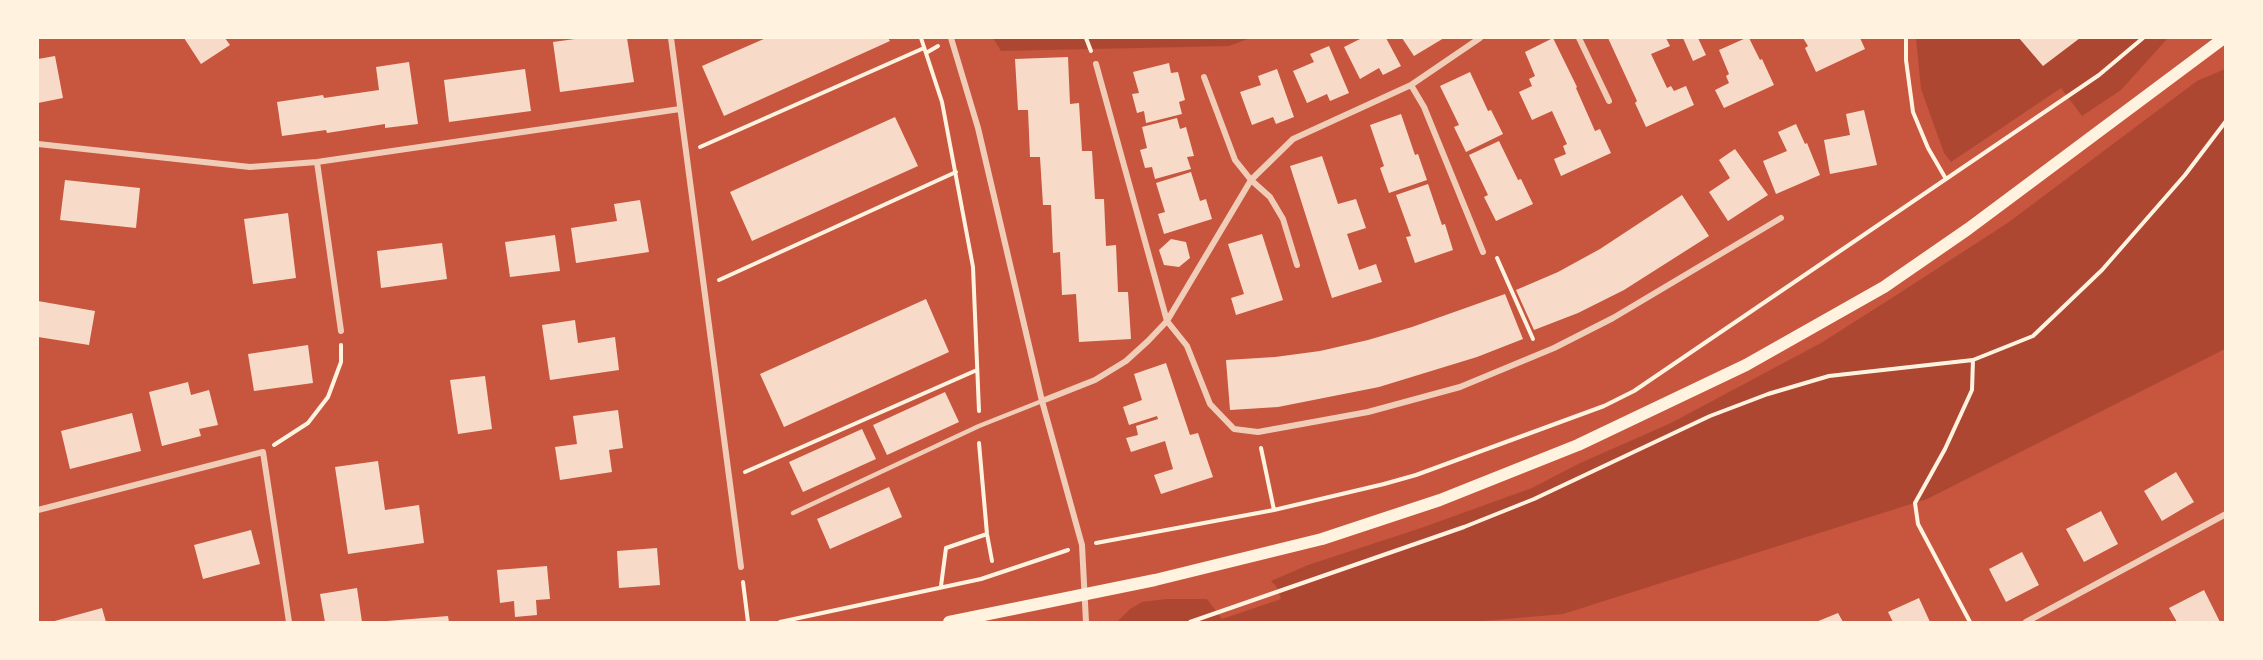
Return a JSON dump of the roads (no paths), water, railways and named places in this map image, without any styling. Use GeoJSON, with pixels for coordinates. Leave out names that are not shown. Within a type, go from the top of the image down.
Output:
{"type":"FeatureCollection","features":[{"type":"Feature","properties":{"kind":"main road"},"geometry":{"type":"LineString","coordinates":[[949,622],[1084,596],[1322,539],[1440,500],[1578,445],[1746,365],[1884,287],[1968,229],[2224,38]]}},
{"type":"Feature","properties":{"kind":"street"},"geometry":{"type":"LineString","coordinates":[[670,38],[741,567]]}},
{"type":"Feature","properties":{"kind":"street"},"geometry":{"type":"LineString","coordinates":[[951,38],[978,128],[1042,401],[1082,545],[1086,622]]}},
{"type":"Feature","properties":{"kind":"street"},"geometry":{"type":"LineString","coordinates":[[1042,401],[1095,380],[1126,361],[1167,321],[1251,180],[1293,140],[1411,85],[1480,38]]}},
{"type":"Feature","properties":{"kind":"street"},"geometry":{"type":"LineString","coordinates":[[1579,38],[1609,101]]}},
{"type":"Feature","properties":{"kind":"street"},"geometry":{"type":"LineString","coordinates":[[1096,64],[1167,321],[1187,346],[1210,404],[1234,429],[1258,432],[1368,411],[1460,387],[1540,354],[1613,318],[1781,218]]}},
{"type":"Feature","properties":{"kind":"street"},"geometry":{"type":"LineString","coordinates":[[1204,78],[1235,160],[1251,180],[1270,197],[1283,219],[1298,265]]}},
{"type":"Feature","properties":{"kind":"street"},"geometry":{"type":"LineString","coordinates":[[1411,85],[1424,107],[1483,252]]}},
{"type":"Feature","properties":{"kind":"street"},"geometry":{"type":"LineString","coordinates":[[38,144],[250,167],[317,162],[680,109]]}},
{"type":"Feature","properties":{"kind":"street"},"geometry":{"type":"LineString","coordinates":[[317,162],[340,331]]}},
{"type":"Feature","properties":{"kind":"street"},"geometry":{"type":"LineString","coordinates":[[38,510],[263,452],[289,622]]}},
{"type":"Feature","properties":{"kind":"street"},"geometry":{"type":"LineString","coordinates":[[2026,622],[2226,514]]}},
{"type":"Feature","properties":{"kind":"lane"},"geometry":{"type":"LineString","coordinates":[[793,513],[979,426],[1042,401]]}}]}
